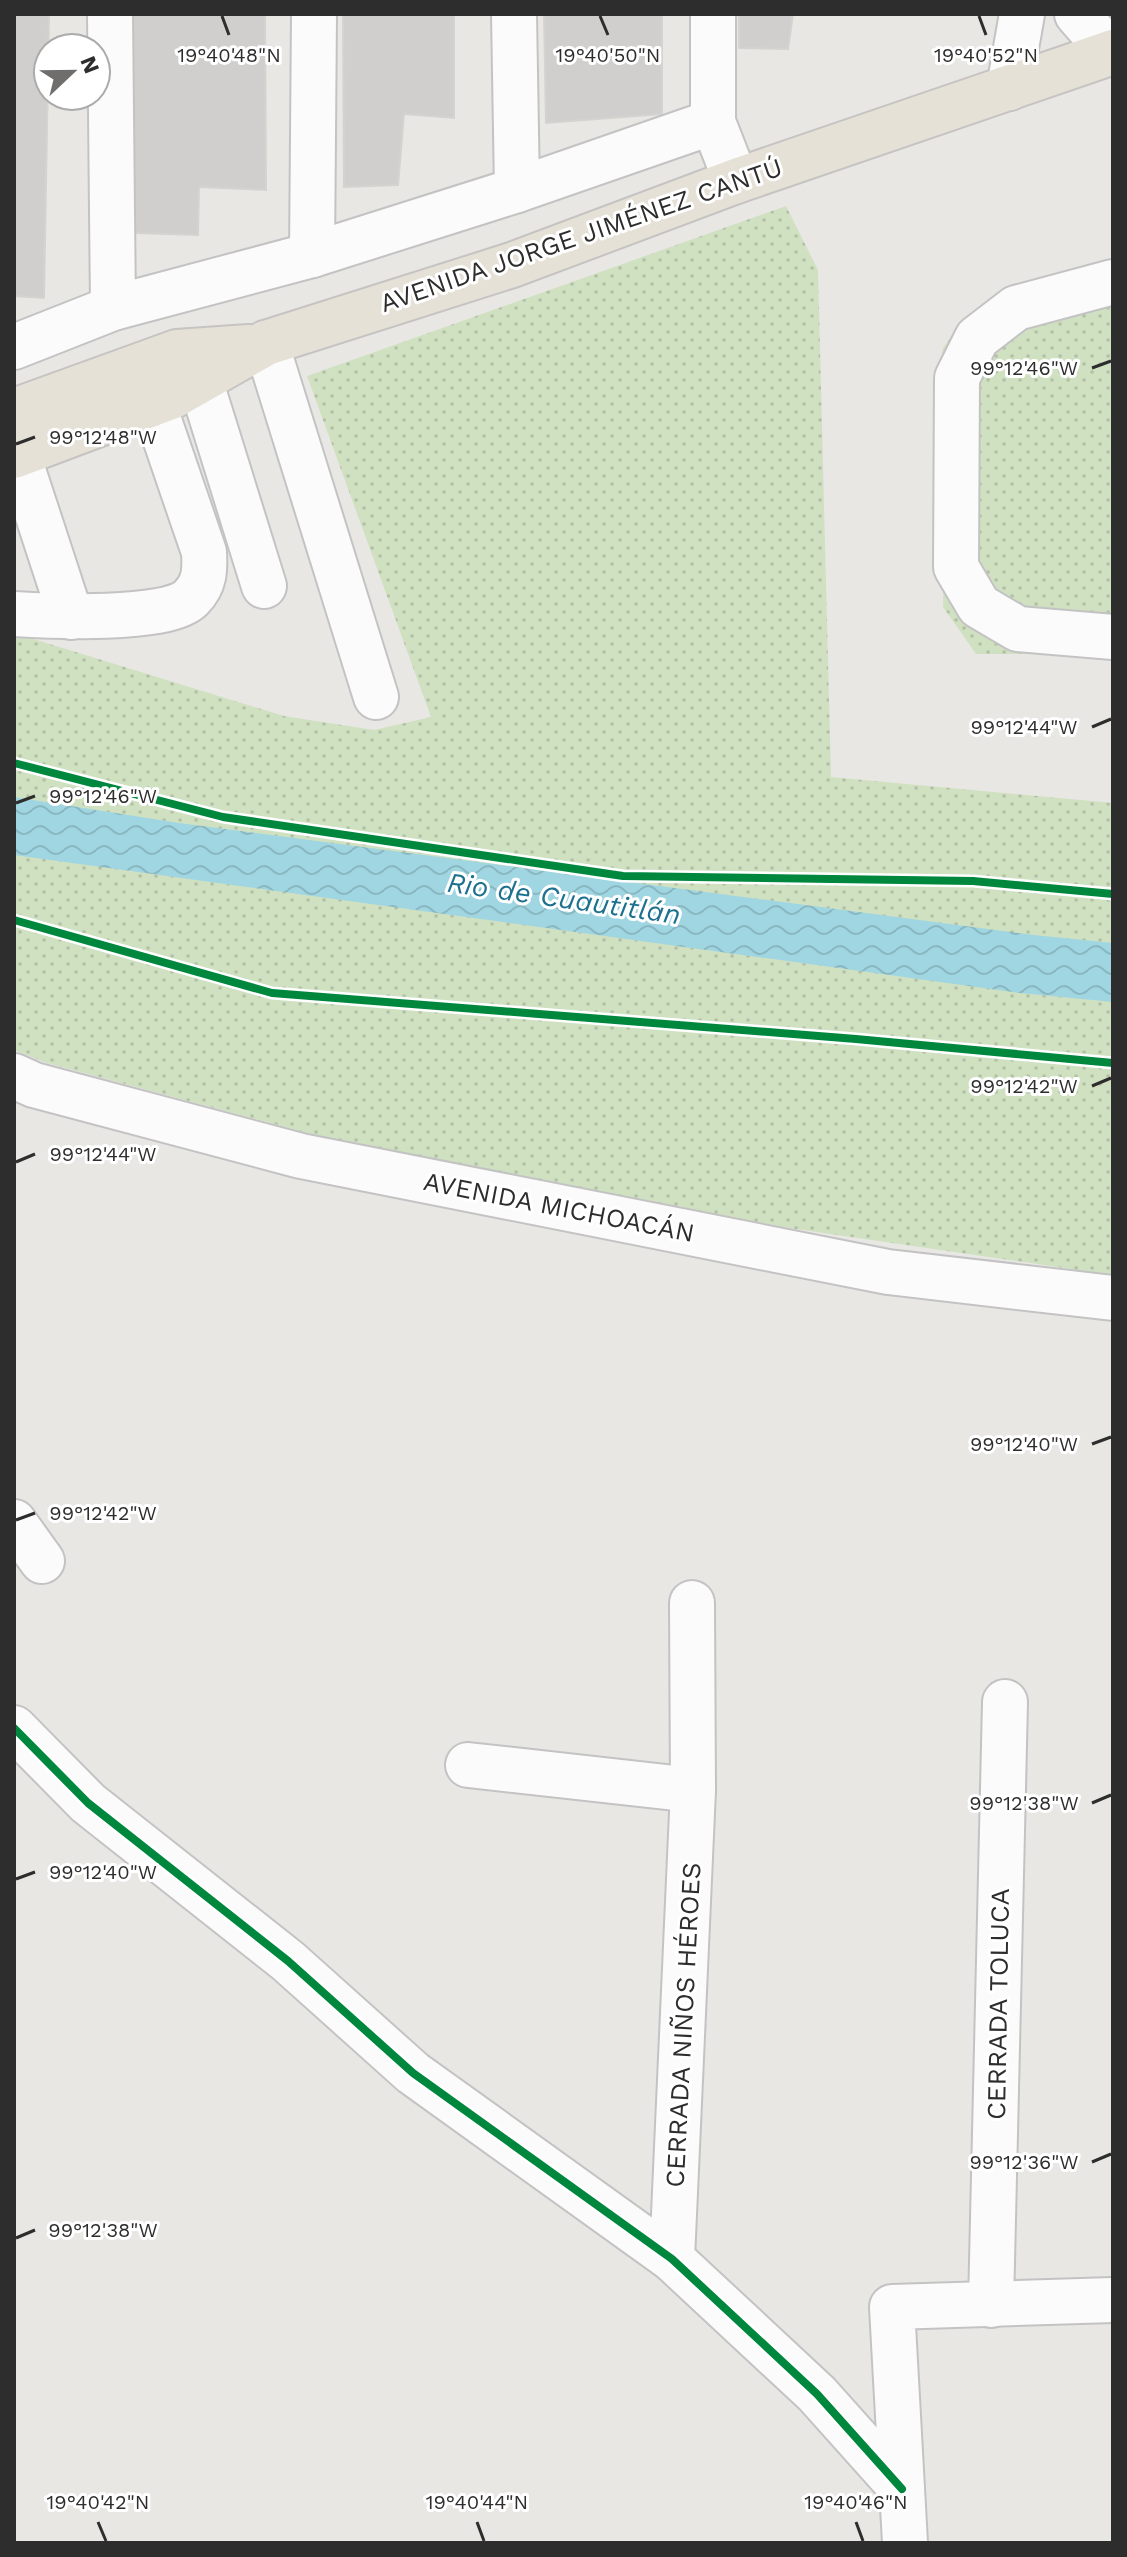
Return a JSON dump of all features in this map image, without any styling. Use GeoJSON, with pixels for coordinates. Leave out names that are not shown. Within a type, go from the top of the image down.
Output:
{"type":"FeatureCollection","features":[{"type":"Feature","properties":{"kind":"main road","name":"AVENIDA JORGE JIMÉNEZ CANTÚ"},"geometry":{"type":"LineString","coordinates":[[16,455],[171,397],[261,345],[512,265],[736,181],[1112,53]]}},
{"type":"Feature","properties":{"kind":"main road"},"geometry":{"type":"LineString","coordinates":[[14,411],[177,352],[261,345]]}},
{"type":"Feature","properties":{"kind":"street"},"geometry":{"type":"LineString","coordinates":[[110,14],[113,308]]}},
{"type":"Feature","properties":{"kind":"street"},"geometry":{"type":"LineString","coordinates":[[312,255],[314,14]]}},
{"type":"Feature","properties":{"kind":"street"},"geometry":{"type":"LineString","coordinates":[[514,14],[517,190]]}},
{"type":"Feature","properties":{"kind":"street"},"geometry":{"type":"LineString","coordinates":[[713,14],[713,122],[736,181]]}},
{"type":"Feature","properties":{"kind":"street"},"geometry":{"type":"LineString","coordinates":[[1009,88],[1022,14]]}},
{"type":"Feature","properties":{"kind":"street"},"geometry":{"type":"LineString","coordinates":[[1077,14],[1112,53]]}},
{"type":"Feature","properties":{"kind":"street"},"geometry":{"type":"LineString","coordinates":[[14,347],[113,308],[312,255],[517,190],[713,122]]}},
{"type":"Feature","properties":{"kind":"street"},"geometry":{"type":"LineString","coordinates":[[1113,282],[1016,308],[977,338],[957,378],[956,567],[979,606],[1018,629],[1113,637]]}},
{"type":"Feature","properties":{"kind":"street"},"geometry":{"type":"LineString","coordinates":[[261,345],[376,697]]}},
{"type":"Feature","properties":{"kind":"street"},"geometry":{"type":"LineString","coordinates":[[200,380],[264,586]]}},
{"type":"Feature","properties":{"kind":"street"},"geometry":{"type":"LineString","coordinates":[[14,614],[71,617],[160,610],[190,600],[205,577],[204,552],[153,403]]}},
{"type":"Feature","properties":{"kind":"street"},"geometry":{"type":"LineString","coordinates":[[16,455],[71,617]]}},
{"type":"Feature","properties":{"kind":"street","name":"AVENIDA MICHOACÁN"},"geometry":{"type":"LineString","coordinates":[[14,1076],[34,1085],[301,1156],[888,1272],[1113,1298]]}},
{"type":"Feature","properties":{"kind":"street"},"geometry":{"type":"LineString","coordinates":[[14,1522],[42,1561]]}},
{"type":"Feature","properties":{"kind":"street","name":"CERRADA NIÑOS HÉROES"},"geometry":{"type":"LineString","coordinates":[[672,2259],[693,1790],[692,1603]]}},
{"type":"Feature","properties":{"kind":"street","name":"CERRADA TOLUCA"},"geometry":{"type":"LineString","coordinates":[[991,2305],[1005,1702]]}},
{"type":"Feature","properties":{"kind":"street"},"geometry":{"type":"LineString","coordinates":[[14,1728],[88,1803],[288,1961],[413,2073],[672,2259],[817,2394],[902,2489]]}},
{"type":"Feature","properties":{"kind":"street"},"geometry":{"type":"LineString","coordinates":[[468,1765],[693,1790]]}},
{"type":"Feature","properties":{"kind":"street"},"geometry":{"type":"LineString","coordinates":[[905,2543],[892,2307],[1113,2300]]}},
{"type":"Feature","properties":{"kind":"green space"},"geometry":{"type":"Polygon","coordinates":[[[786,206],[818,270],[831,777],[1113,803],[1113,1275],[775,1226],[341,1142],[47,1063],[14,1050],[14,633],[284,716],[374,730],[431,717],[307,376],[786,206]]]}},
{"type":"Feature","properties":{"kind":"green space"},"geometry":{"type":"Polygon","coordinates":[[[1113,282],[1113,654],[976,654],[943,607],[946,500],[934,397],[943,348],[965,318],[1113,282]]]}},
{"type":"Feature","properties":{"kind":"water","name":"Rio de Cuautitlán"},"geometry":{"type":"Polygon","coordinates":[[[14,797],[179,823],[1113,943],[1113,1002],[1020,993],[14,855],[14,797]]]}},
{"type":"Feature","properties":{"kind":"building"},"geometry":{"type":"Polygon","coordinates":[[[14,14],[49,14],[49,32],[32,32],[32,112],[47,112],[44,298],[14,296],[14,14]]]}},
{"type":"Feature","properties":{"kind":"building"},"geometry":{"type":"Polygon","coordinates":[[[130,14],[265,14],[266,190],[199,187],[198,235],[135,233],[130,14]]]}},
{"type":"Feature","properties":{"kind":"building"},"geometry":{"type":"Polygon","coordinates":[[[343,14],[454,14],[454,118],[404,114],[398,185],[344,187],[343,14]]]}},
{"type":"Feature","properties":{"kind":"building"},"geometry":{"type":"Polygon","coordinates":[[[544,14],[662,14],[662,114],[546,123],[544,14]]]}},
{"type":"Feature","properties":{"kind":"building"},"geometry":{"type":"Polygon","coordinates":[[[739,14],[793,14],[788,49],[739,48],[739,14]]]}},
{"type":"Feature","properties":{"kind":"cycle path"},"geometry":{"type":"LineString","coordinates":[[14,763],[223,817],[623,876],[973,881],[1113,894]]}},
{"type":"Feature","properties":{"kind":"cycle path"},"geometry":{"type":"LineString","coordinates":[[14,920],[272,993],[856,1039],[1113,1063]]}},
{"type":"Feature","properties":{"kind":"cycle path"},"geometry":{"type":"LineString","coordinates":[[14,1728],[88,1803],[288,1961],[413,2073],[672,2259],[817,2394],[902,2489]]}}]}
